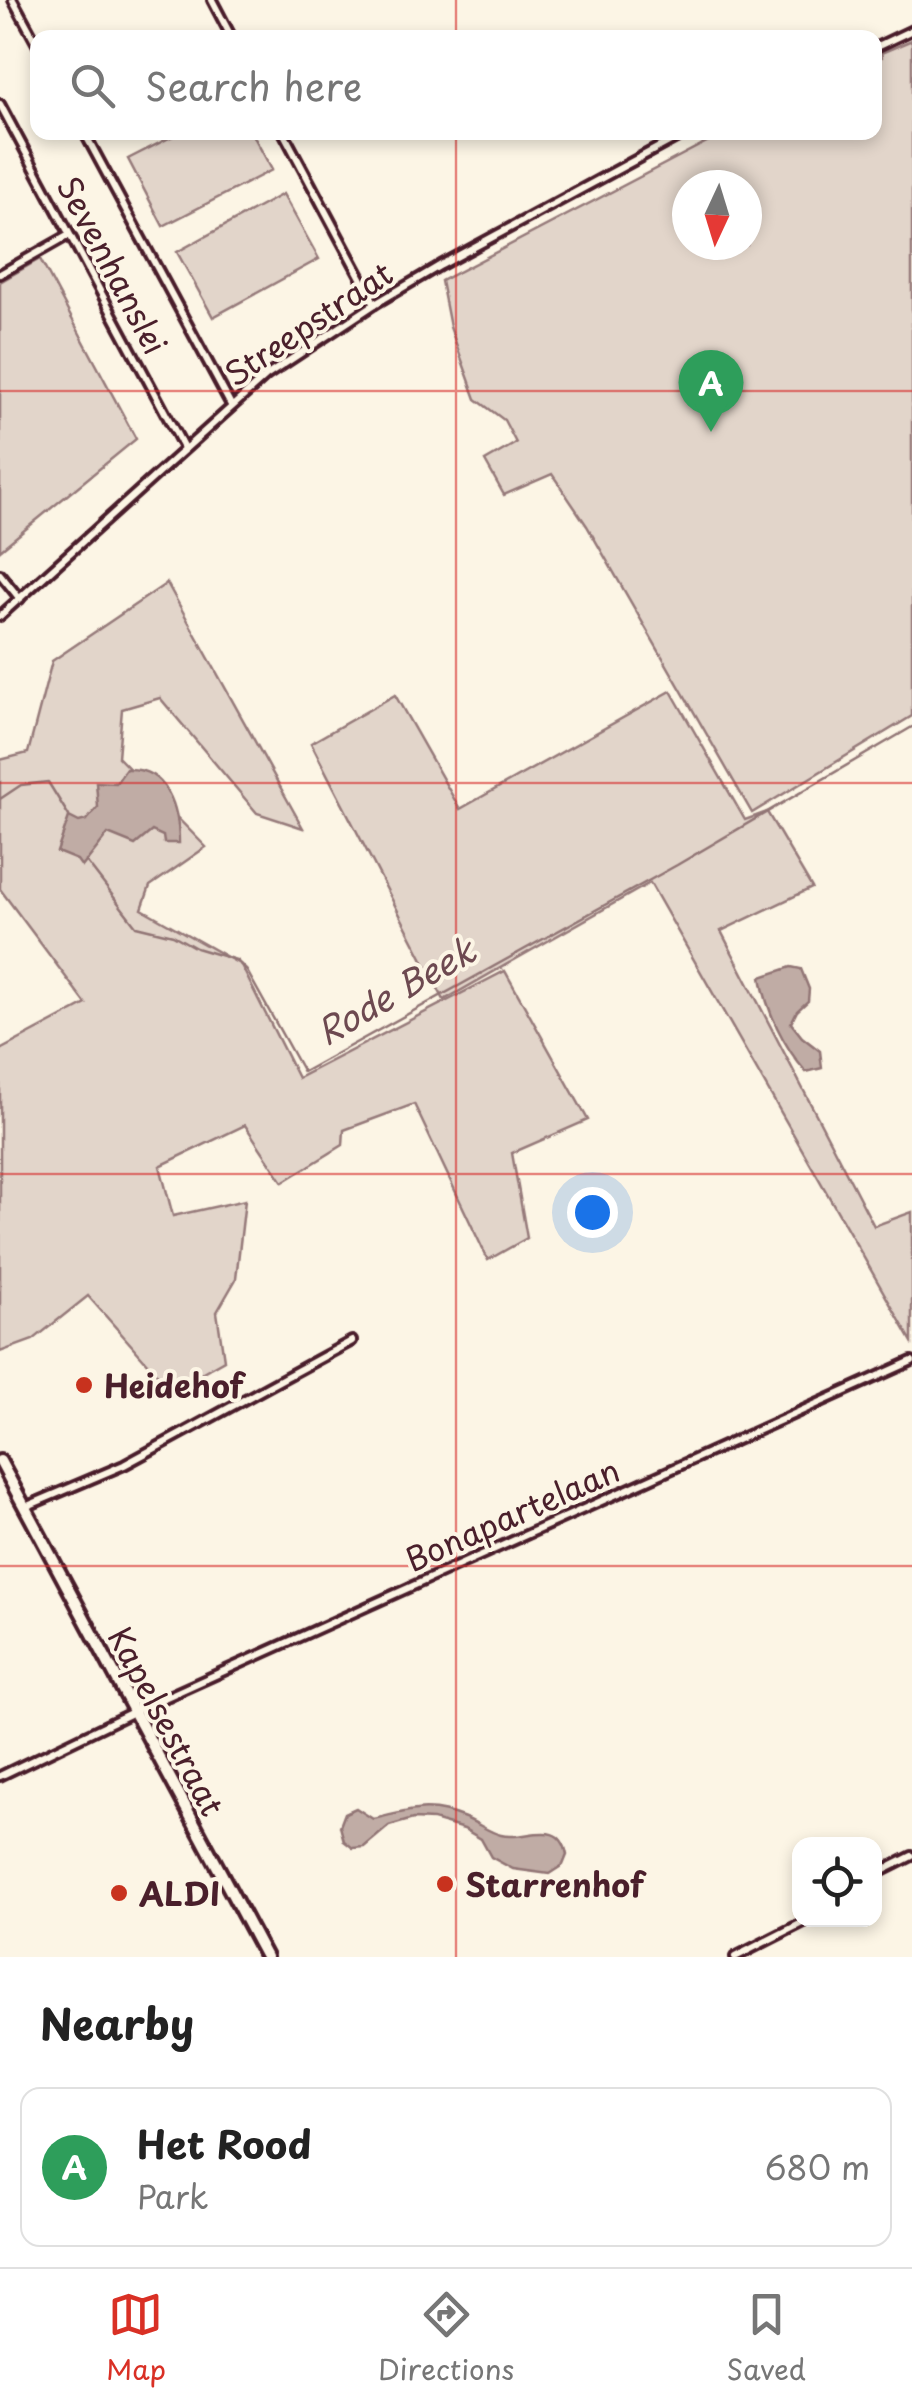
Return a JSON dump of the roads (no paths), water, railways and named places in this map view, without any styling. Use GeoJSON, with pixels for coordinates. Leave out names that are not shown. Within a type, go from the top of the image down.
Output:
{"type":"FeatureCollection","features":[{"type":"Feature","properties":{"kind":"main road","name":"Kapelsestraat"},"geometry":{"type":"LineString","coordinates":[[0,1461],[266,1957]]}},
{"type":"Feature","properties":{"kind":"street"},"geometry":{"type":"LineString","coordinates":[[13,0],[30,31]]}},
{"type":"Feature","properties":{"kind":"street"},"geometry":{"type":"LineString","coordinates":[[212,0],[228,30]]}},
{"type":"Feature","properties":{"kind":"street"},"geometry":{"type":"LineString","coordinates":[[882,44],[912,30]]}},
{"type":"Feature","properties":{"kind":"street","name":"Sevenhanslei"},"geometry":{"type":"LineString","coordinates":[[0,104],[184,448]]}},
{"type":"Feature","properties":{"kind":"street"},"geometry":{"type":"LineString","coordinates":[[88,140],[231,405]]}},
{"type":"Feature","properties":{"kind":"street"},"geometry":{"type":"LineString","coordinates":[[287,140],[375,304]]}},
{"type":"Feature","properties":{"kind":"street","name":"Streepstraat"},"geometry":{"type":"LineString","coordinates":[[0,616],[266,376],[442,265],[672,140]]}},
{"type":"Feature","properties":{"kind":"street"},"geometry":{"type":"LineString","coordinates":[[0,274],[69,235]]}},
{"type":"Feature","properties":{"kind":"street"},"geometry":{"type":"LineString","coordinates":[[0,574],[20,599]]}},
{"type":"Feature","properties":{"kind":"street"},"geometry":{"type":"LineString","coordinates":[[25,1507],[124,1465],[352,1341]]}},
{"type":"Feature","properties":{"kind":"street","name":"Bonapartelaan"},"geometry":{"type":"LineString","coordinates":[[0,1776],[912,1361]]}},
{"type":"Feature","properties":{"kind":"street"},"geometry":{"type":"LineString","coordinates":[[882,1871],[912,1856]]}},
{"type":"Feature","properties":{"kind":"street"},"geometry":{"type":"LineString","coordinates":[[736,1957],[794,1927]]}},
{"type":"Feature","properties":{"kind":"waterway","name":"Rode Beek"},"geometry":{"type":"LineString","coordinates":[[86,861],[136,926],[173,935],[196,948],[236,960],[247,971],[303,1072],[677,865],[912,727]]}},
{"type":"Feature","properties":{"kind":"waterway","name":"Rode Beek"},"geometry":{"type":"LineString","coordinates":[[0,799],[21,785],[48,782],[69,816]]}},
{"type":"Feature","properties":{"kind":"place","name":"Het Rood"},"geometry":{"type":"Point","coordinates":[711,432]}},
{"type":"Feature","properties":{"kind":"place","name":"Heidehof"},"geometry":{"type":"Point","coordinates":[84,1385]}},
{"type":"Feature","properties":{"kind":"place","name":"Starrenhof"},"geometry":{"type":"Point","coordinates":[445,1884]}},
{"type":"Feature","properties":{"kind":"place","name":"ALDI"},"geometry":{"type":"Point","coordinates":[119,1893]}}]}
